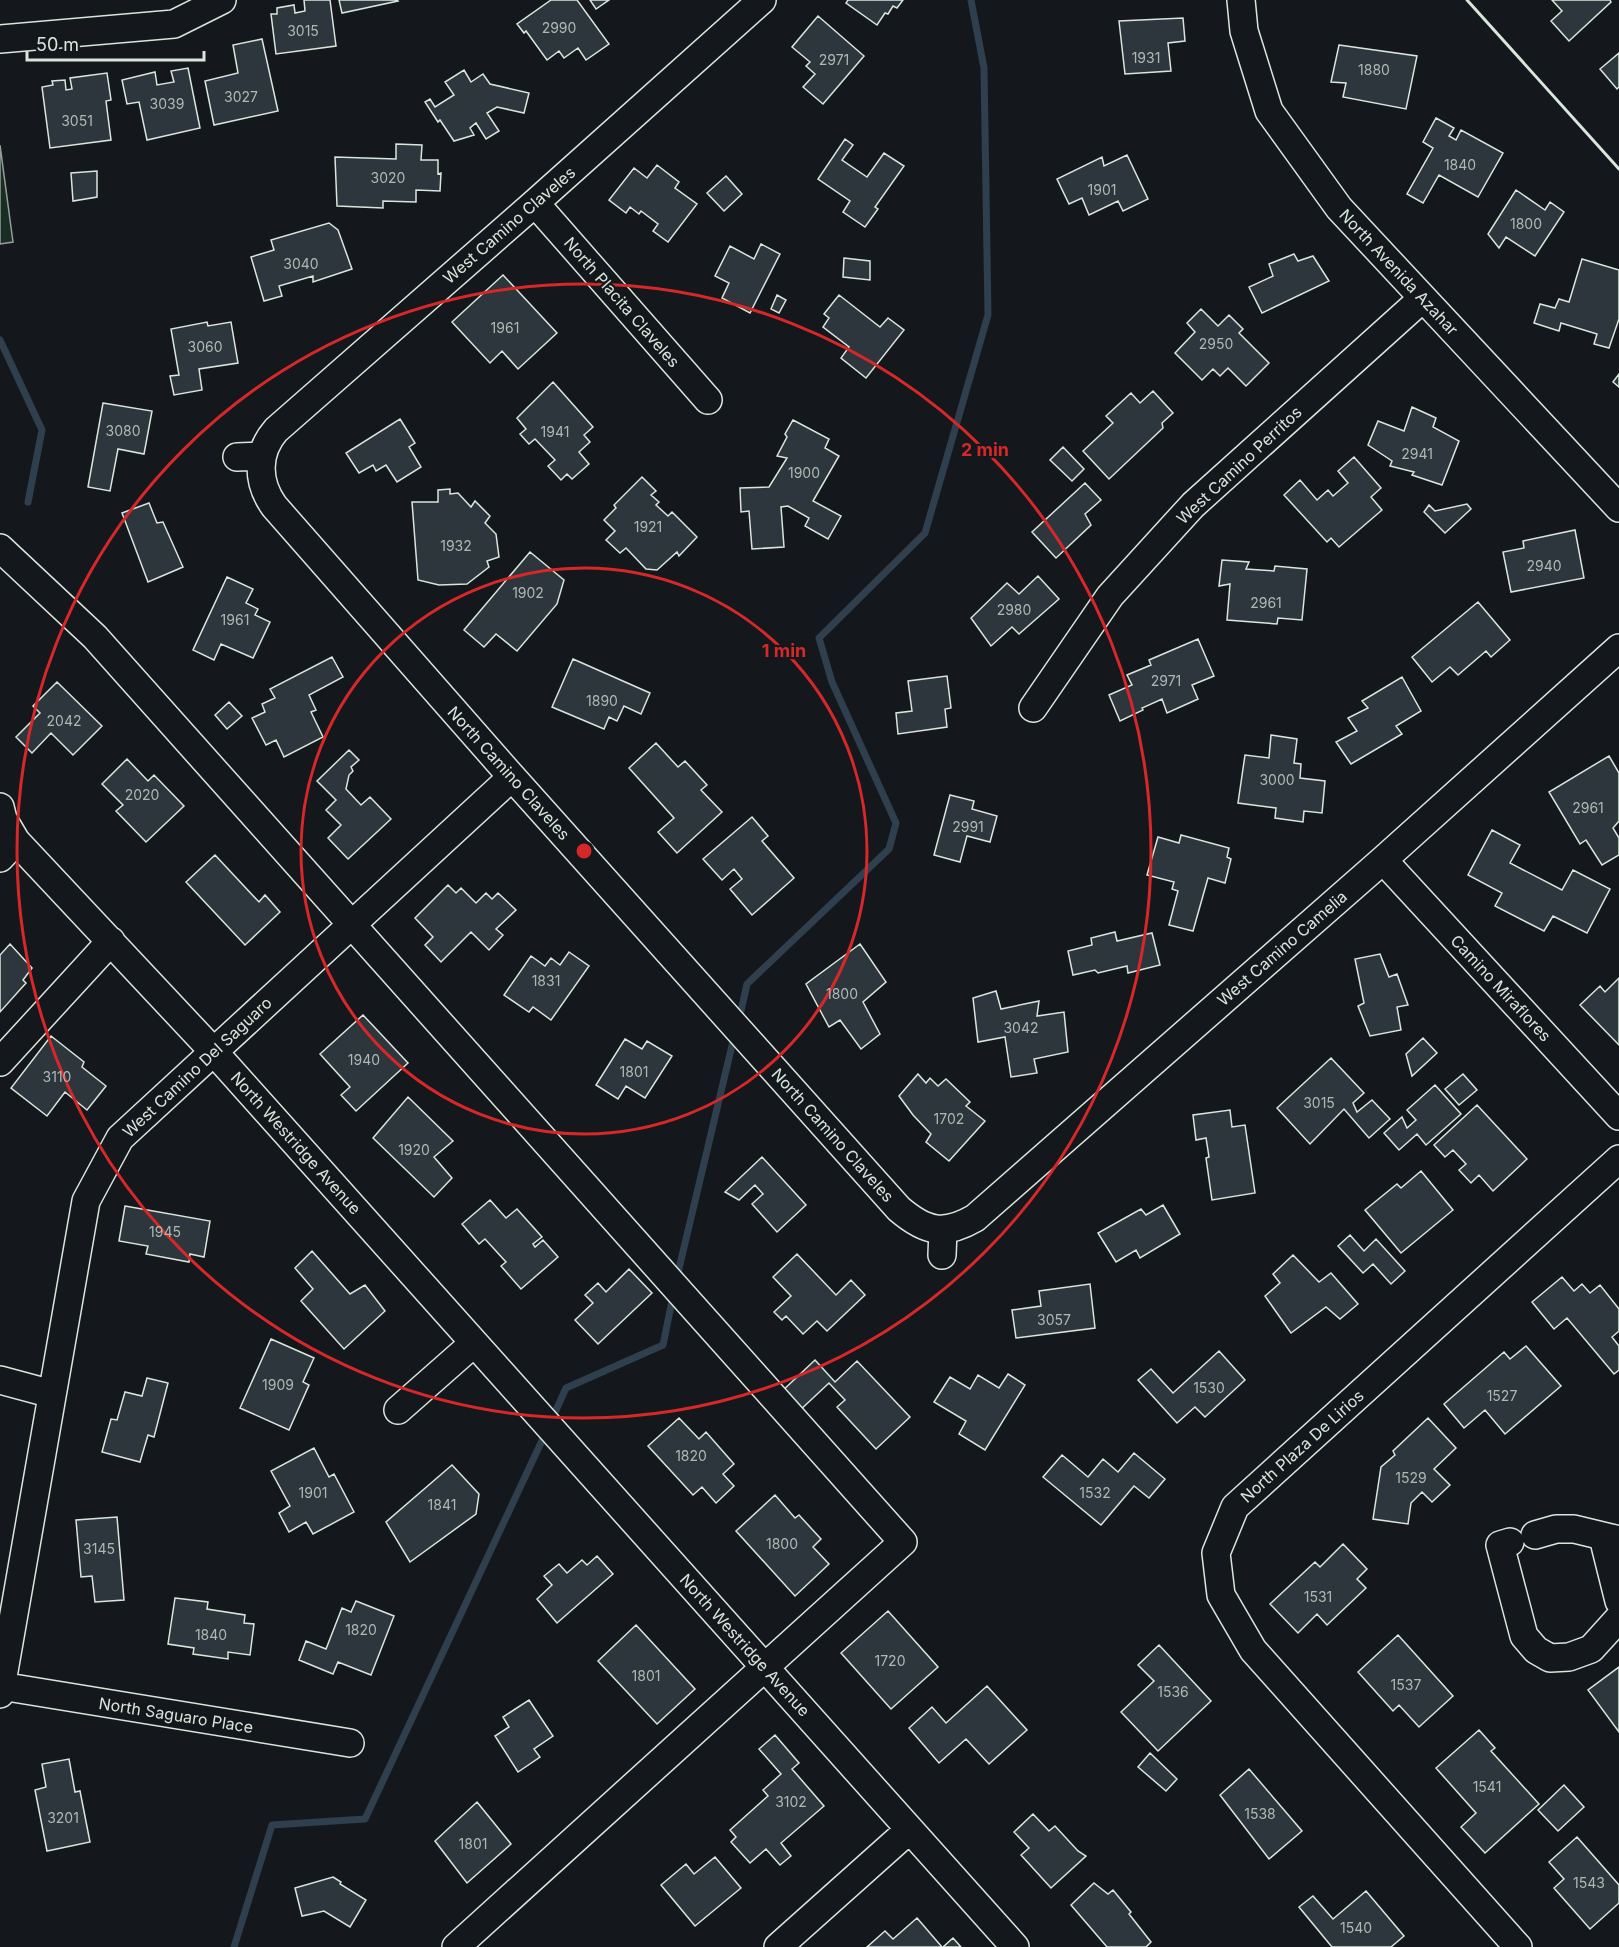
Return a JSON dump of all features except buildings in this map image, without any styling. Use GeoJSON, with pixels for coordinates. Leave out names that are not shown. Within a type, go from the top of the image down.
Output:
{"type":"FeatureCollection","features":[{"type":"Feature","properties":{"kind":"street"},"geometry":{"type":"LineString","coordinates":[[0,39],[174,24],[222,0]]}},
{"type":"Feature","properties":{"kind":"street","name":"West Camino Claveles"},"geometry":{"type":"LineString","coordinates":[[254,456],[276,430],[762,0]]}},
{"type":"Feature","properties":{"kind":"street","name":"North Avenida Azahar"},"geometry":{"type":"LineString","coordinates":[[1241,0],[1244,30],[1269,111],[1338,208],[1619,508]]}},
{"type":"Feature","properties":{"kind":"street","name":"North Placita Claveles"},"geometry":{"type":"LineString","coordinates":[[535,203],[708,400]]}},
{"type":"Feature","properties":{"kind":"street","name":"West Camino Perritos"},"geometry":{"type":"LineString","coordinates":[[1033,708],[1110,596],[1193,505],[1423,298]]}},
{"type":"Feature","properties":{"kind":"street","name":"North Camino Claveles"},"geometry":{"type":"LineString","coordinates":[[254,456],[267,496],[274,506],[512,777],[899,1209],[940,1238]]}},
{"type":"Feature","properties":{"kind":"street"},"geometry":{"type":"LineString","coordinates":[[0,548],[95,637],[903,1542],[456,1947]]}},
{"type":"Feature","properties":{"kind":"street","name":"West Camino Camelia"},"geometry":{"type":"LineString","coordinates":[[940,1238],[975,1218],[1383,860],[1619,648]]}},
{"type":"Feature","properties":{"kind":"street","name":"West Camino Del Saguaro"},"geometry":{"type":"LineString","coordinates":[[1,1690],[9,1590],[52,1394],[86,1202],[120,1138],[512,777]]}},
{"type":"Feature","properties":{"kind":"street","name":"North Westridge Avenue"},"geometry":{"type":"LineString","coordinates":[[0,807],[8,849],[111,941],[214,1052],[1015,1947]]}},
{"type":"Feature","properties":{"kind":"street","name":"Camino Miraflores"},"geometry":{"type":"LineString","coordinates":[[1383,860],[1619,1116]]}},
{"type":"Feature","properties":{"kind":"street"},"geometry":{"type":"LineString","coordinates":[[0,1062],[111,941]]}},
{"type":"Feature","properties":{"kind":"street","name":"North Plaza De Lirios"},"geometry":{"type":"LineString","coordinates":[[1518,1947],[1253,1650],[1221,1594],[1216,1553],[1235,1507],[1619,1159]]}},
{"type":"Feature","properties":{"kind":"street"},"geometry":{"type":"LineString","coordinates":[[398,1410],[474,1343]]}},
{"type":"Feature","properties":{"kind":"street"},"geometry":{"type":"LineString","coordinates":[[0,1380],[52,1394]]}},
{"type":"Feature","properties":{"kind":"street"},"geometry":{"type":"LineString","coordinates":[[1619,1601],[1611,1539],[1574,1529],[1557,1529],[1500,1545],[1524,1636],[1536,1650],[1550,1658],[1569,1657],[1591,1649],[1619,1618]]}},
{"type":"Feature","properties":{"kind":"street","name":"North Saguaro Place"},"geometry":{"type":"LineString","coordinates":[[1,1690],[350,1743]]}},
{"type":"Feature","properties":{"kind":"street"},"geometry":{"type":"LineString","coordinates":[[778,1947],[909,1830]]}},
{"type":"Feature","properties":{"kind":"green space"},"geometry":{"type":"Polygon","coordinates":[[[0,145],[13,242],[0,244],[0,145]]]}},
{"type":"Feature","properties":{"kind":"waterway"},"geometry":{"type":"LineString","coordinates":[[739,1020],[747,984],[889,849],[896,823],[832,682],[819,638],[925,533],[988,315],[984,68],[971,0]]}},
{"type":"Feature","properties":{"kind":"waterway"},"geometry":{"type":"LineString","coordinates":[[0,340],[42,430],[28,502]]}},
{"type":"Feature","properties":{"kind":"waterway"},"geometry":{"type":"LineString","coordinates":[[677,1277],[734,1037]]}},
{"type":"Feature","properties":{"kind":"waterway"},"geometry":{"type":"LineString","coordinates":[[552,1419],[566,1388],[663,1345],[673,1296]]}},
{"type":"Feature","properties":{"kind":"waterway"},"geometry":{"type":"LineString","coordinates":[[234,1947],[272,1825],[365,1819],[546,1432]]}},
{"type":"Feature","properties":{"kind":"wall"},"geometry":{"type":"LineString","coordinates":[[1467,0],[1619,169]]}}]}
